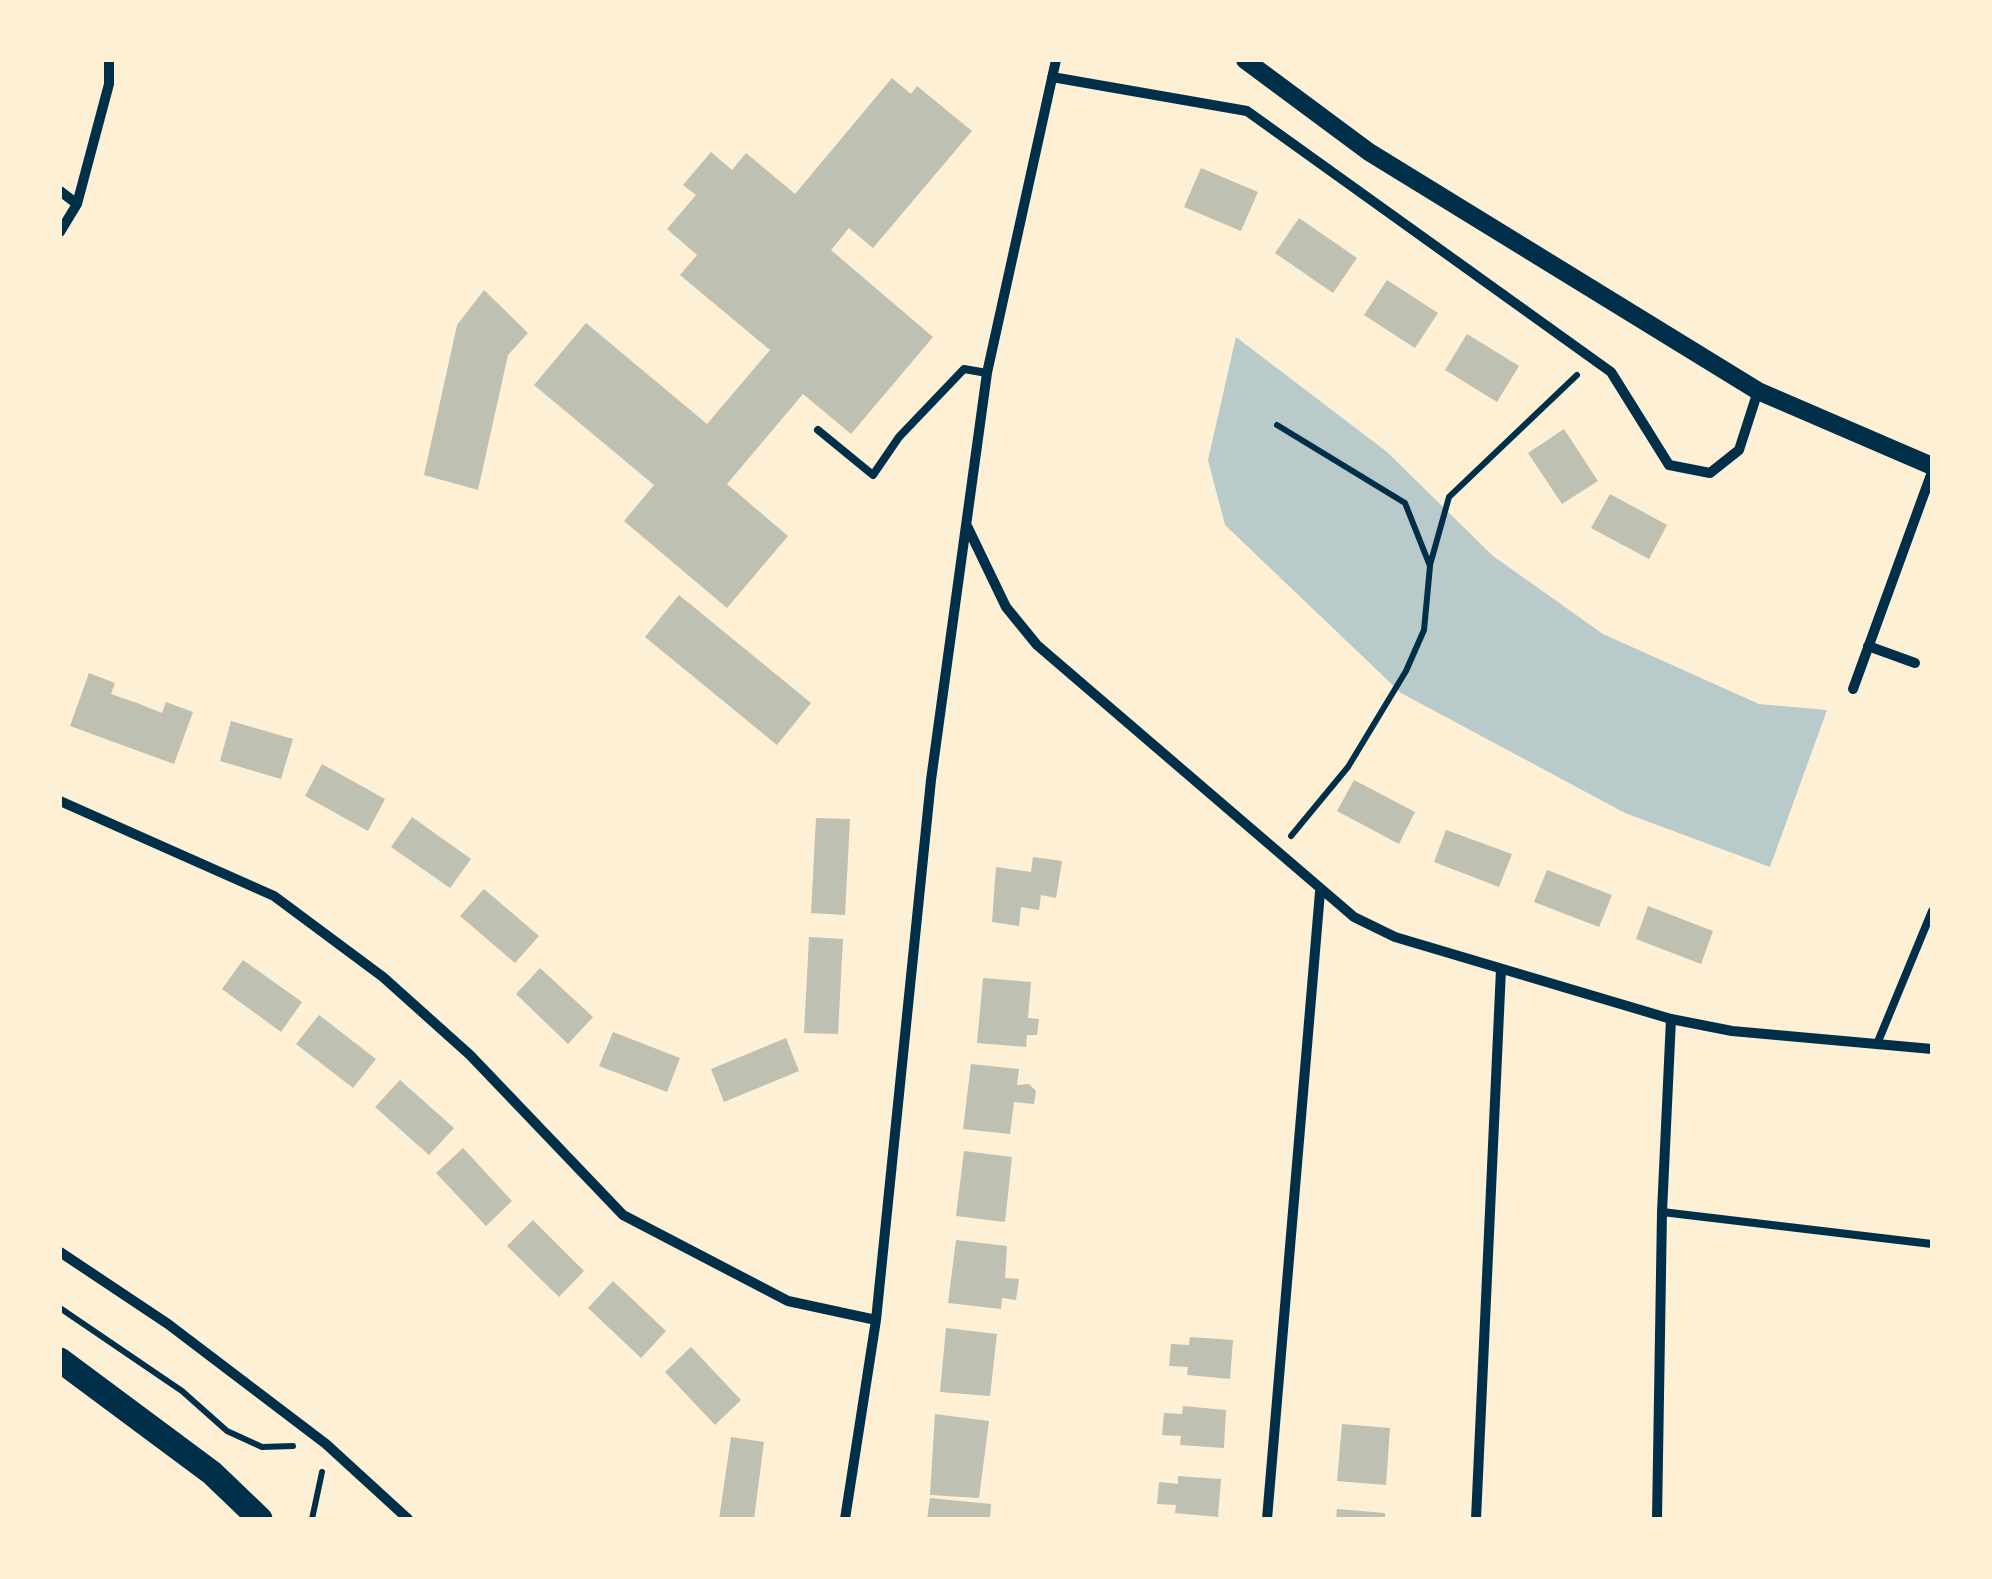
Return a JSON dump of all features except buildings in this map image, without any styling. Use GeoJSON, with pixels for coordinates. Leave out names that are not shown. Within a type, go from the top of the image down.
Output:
{"type":"FeatureCollection","features":[{"type":"Feature","properties":{"kind":"main road"},"geometry":{"type":"LineString","coordinates":[[60,1360],[212,1472],[260,1519]]}},
{"type":"Feature","properties":{"kind":"street"},"geometry":{"type":"LineString","coordinates":[[60,232],[77,204],[110,84],[110,60]]}},
{"type":"Feature","properties":{"kind":"street"},"geometry":{"type":"LineString","coordinates":[[845,1519],[876,1320],[931,780],[987,373],[1056,60]]}},
{"type":"Feature","properties":{"kind":"street"},"geometry":{"type":"LineString","coordinates":[[1245,60],[1369,152],[1758,391],[1932,469],[1852,689]]}},
{"type":"Feature","properties":{"kind":"street"},"geometry":{"type":"LineString","coordinates":[[1052,77],[1247,111],[1611,372],[1668,465],[1710,473],[1740,450],[1758,391]]}},
{"type":"Feature","properties":{"kind":"street"},"geometry":{"type":"LineString","coordinates":[[60,191],[77,204]]}},
{"type":"Feature","properties":{"kind":"street"},"geometry":{"type":"LineString","coordinates":[[966,524],[1006,607],[1037,645],[1354,918],[1501,970],[1671,1019],[1732,1031],[1932,1048]]}},
{"type":"Feature","properties":{"kind":"street"},"geometry":{"type":"LineString","coordinates":[[1868,646],[1914,663]]}},
{"type":"Feature","properties":{"kind":"street"},"geometry":{"type":"LineString","coordinates":[[60,802],[274,896],[383,977],[470,1055],[623,1215],[788,1301],[876,1320]]}},
{"type":"Feature","properties":{"kind":"street"},"geometry":{"type":"LineString","coordinates":[[1267,1519],[1320,892]]}},
{"type":"Feature","properties":{"kind":"street"},"geometry":{"type":"LineString","coordinates":[[1476,1519],[1501,970]]}},
{"type":"Feature","properties":{"kind":"street"},"geometry":{"type":"LineString","coordinates":[[1656,1519],[1662,1212],[1671,1019]]}},
{"type":"Feature","properties":{"kind":"street"},"geometry":{"type":"LineString","coordinates":[[60,1252],[168,1324],[326,1444],[408,1519]]}},
{"type":"Feature","properties":{"kind":"lane"},"geometry":{"type":"LineString","coordinates":[[818,430],[873,475],[899,437],[964,369],[987,373]]}},
{"type":"Feature","properties":{"kind":"lane"},"geometry":{"type":"LineString","coordinates":[[1877,1044],[1932,911]]}},
{"type":"Feature","properties":{"kind":"lane"},"geometry":{"type":"LineString","coordinates":[[1662,1212],[1932,1244]]}},
{"type":"Feature","properties":{"kind":"path"},"geometry":{"type":"LineString","coordinates":[[1278,853],[1348,766],[1406,671],[1424,630],[1430,566],[1450,497],[1593,360]]}},
{"type":"Feature","properties":{"kind":"path"},"geometry":{"type":"LineString","coordinates":[[1278,424],[1405,503],[1430,566]]}},
{"type":"Feature","properties":{"kind":"path"},"geometry":{"type":"LineString","coordinates":[[60,1308],[182,1391],[227,1431],[262,1447],[326,1444],[316,1518]]}},
{"type":"Feature","properties":{"kind":"shaded area"},"geometry":{"type":"Polygon","coordinates":[[[1236,337],[1387,452],[1493,556],[1603,634],[1759,704],[1827,710],[1770,867],[1625,813],[1401,693],[1225,525],[1208,460],[1236,337]]]}}]}
